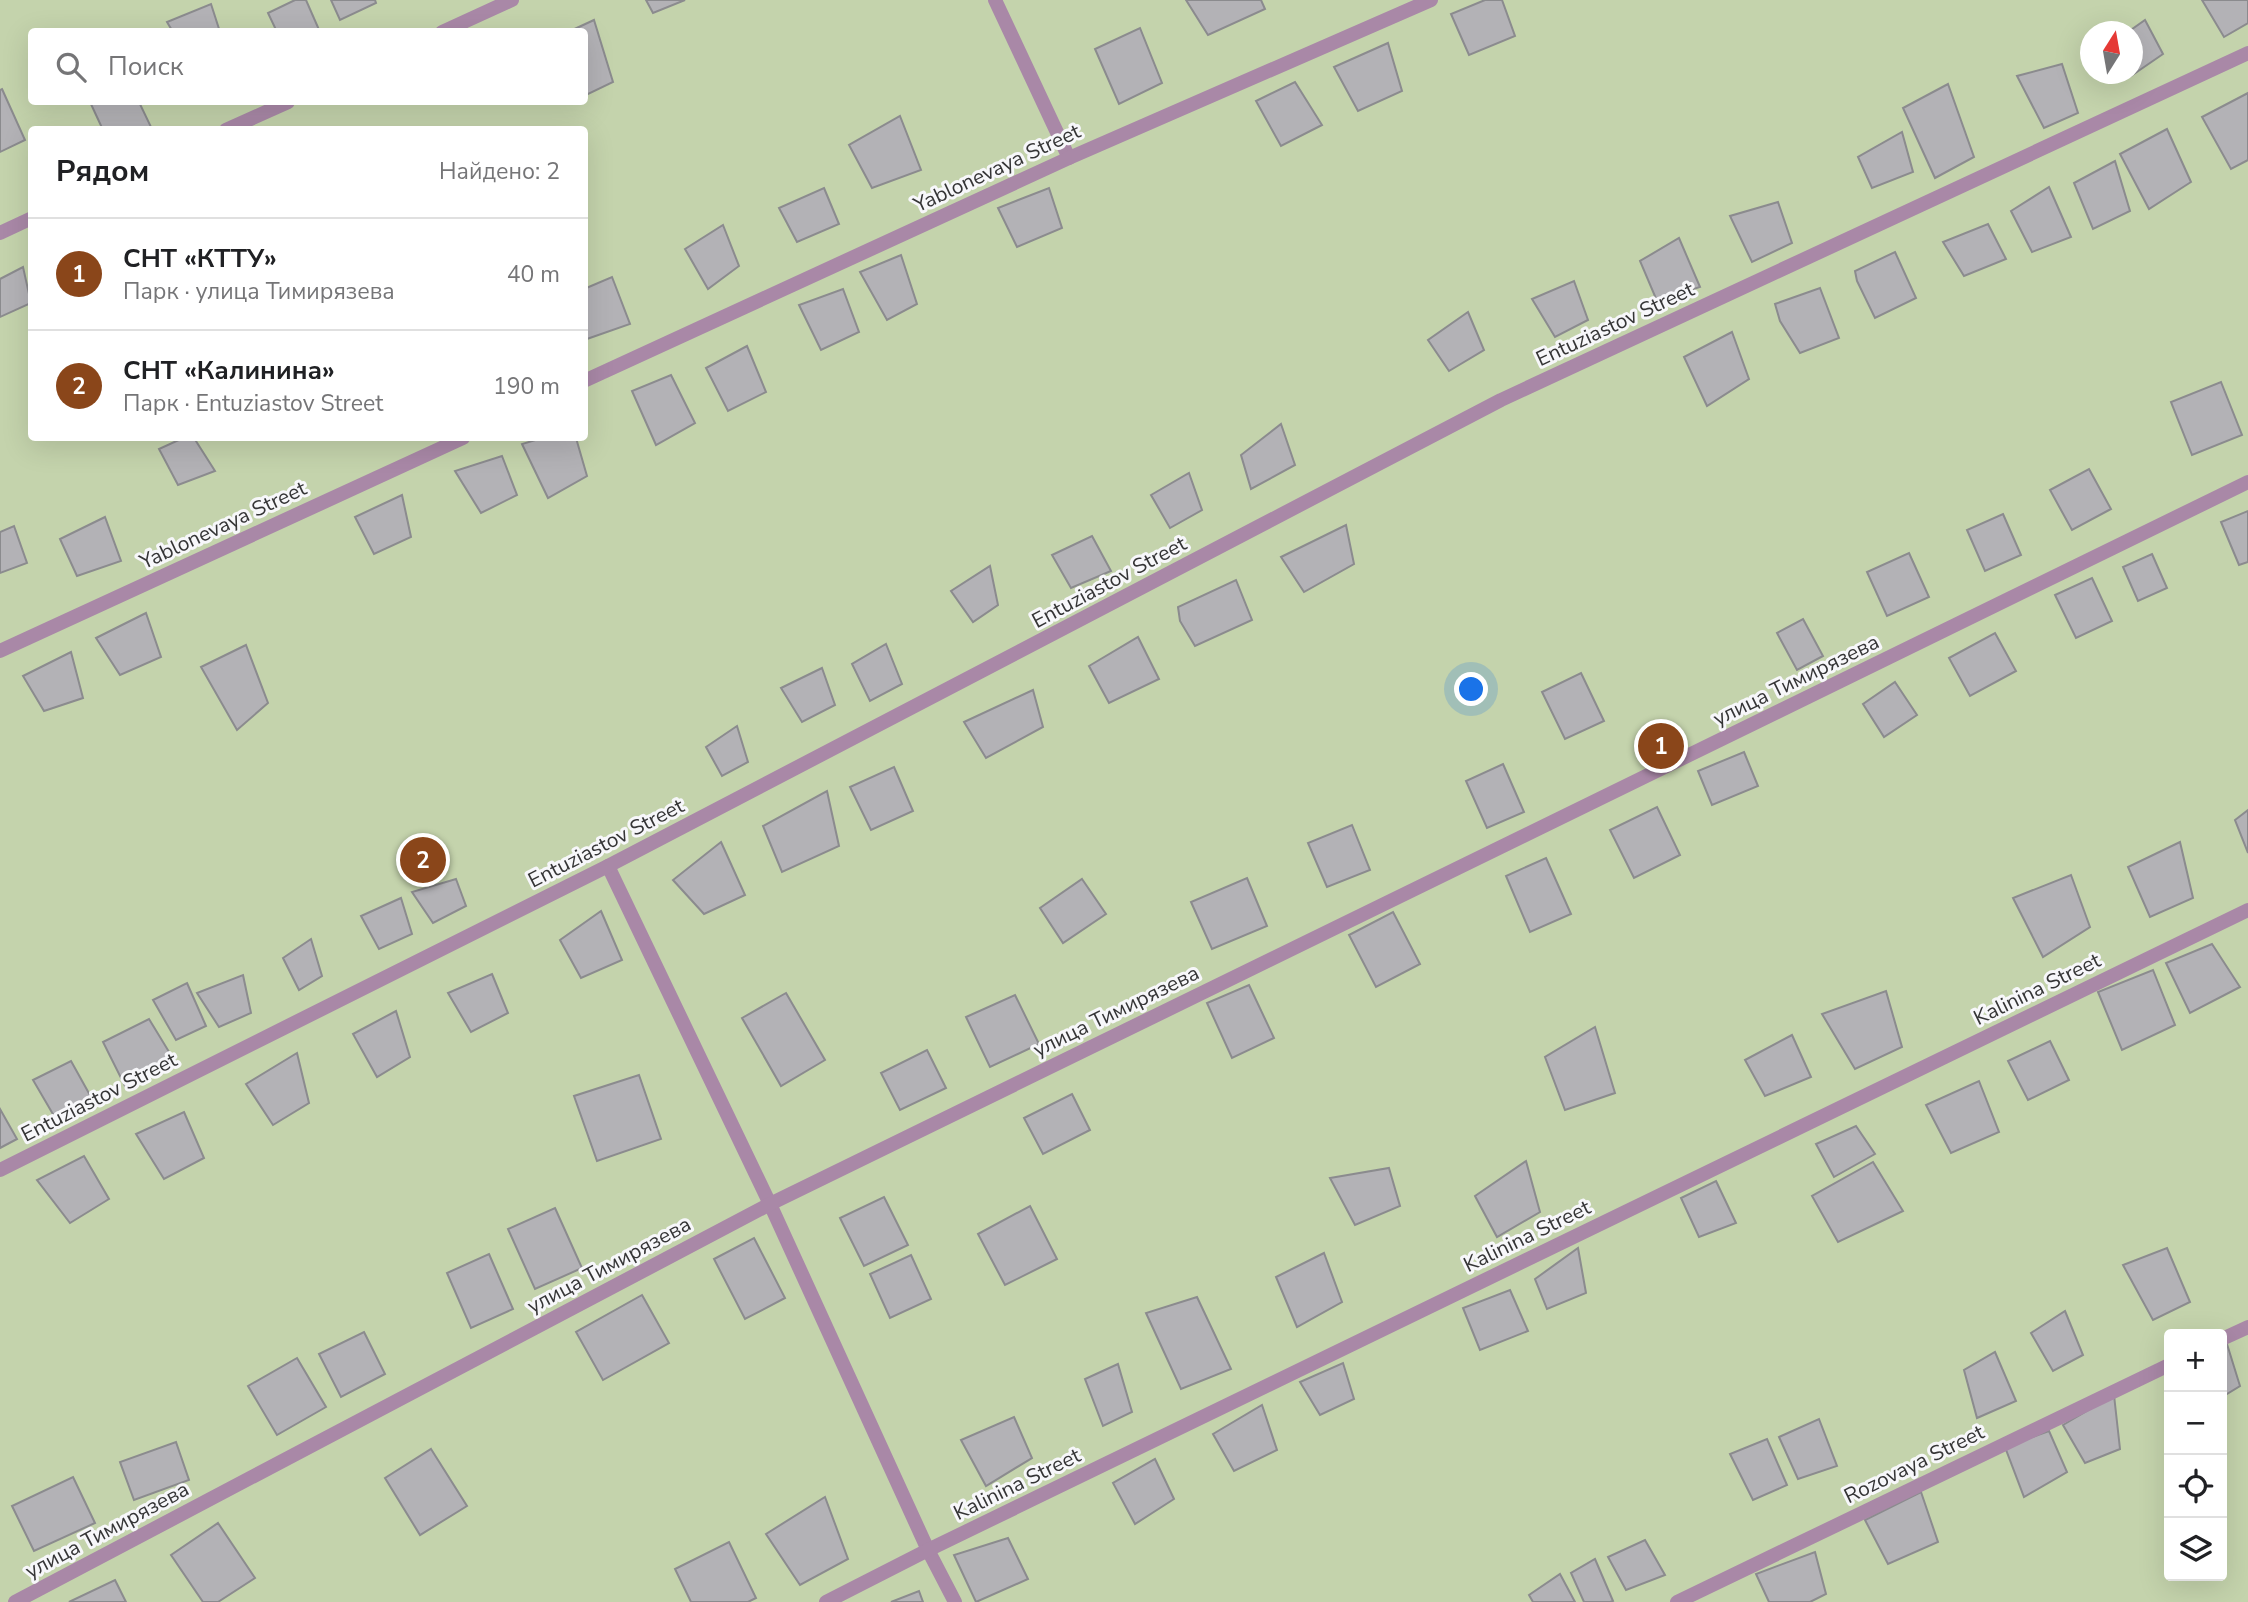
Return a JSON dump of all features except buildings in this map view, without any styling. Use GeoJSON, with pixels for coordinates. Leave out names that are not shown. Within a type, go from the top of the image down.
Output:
{"type":"FeatureCollection","features":[{"type":"Feature","properties":{"kind":"street"},"geometry":{"type":"LineString","coordinates":[[451,28],[512,0]]}},
{"type":"Feature","properties":{"kind":"street"},"geometry":{"type":"LineString","coordinates":[[995,0],[1069,158]]}},
{"type":"Feature","properties":{"kind":"street","name":"Yablonevaya Street"},"geometry":{"type":"LineString","coordinates":[[588,380],[1069,158],[1431,0]]}},
{"type":"Feature","properties":{"kind":"street","name":"Entuziastov Street"},"geometry":{"type":"LineString","coordinates":[[0,1170],[608,866],[1502,400],[2248,54]]}},
{"type":"Feature","properties":{"kind":"street"},"geometry":{"type":"LineString","coordinates":[[235,126],[281,105]]}},
{"type":"Feature","properties":{"kind":"street"},"geometry":{"type":"LineString","coordinates":[[0,233],[28,220]]}},
{"type":"Feature","properties":{"kind":"street","name":"Yablonevaya Street"},"geometry":{"type":"LineString","coordinates":[[0,651],[456,441]]}},
{"type":"Feature","properties":{"kind":"street","name":"улица Тимирязева"},"geometry":{"type":"LineString","coordinates":[[15,1602],[770,1204],[2248,482]]}},
{"type":"Feature","properties":{"kind":"street"},"geometry":{"type":"LineString","coordinates":[[608,866],[770,1204],[928,1550],[955,1602]]}},
{"type":"Feature","properties":{"kind":"street","name":"Kalinina Street"},"geometry":{"type":"LineString","coordinates":[[826,1602],[928,1550],[2248,910]]}},
{"type":"Feature","properties":{"kind":"street"},"geometry":{"type":"LineString","coordinates":[[2227,1337],[2248,1327]]}},
{"type":"Feature","properties":{"kind":"street","name":"Rozovaya Street"},"geometry":{"type":"LineString","coordinates":[[1677,1602],[2164,1367]]}},
{"type":"Feature","properties":{"kind":"green space"},"geometry":{"type":"Polygon","coordinates":[[[0,0],[2248,0],[2248,1602],[0,1602],[0,0]]]}},
{"type":"Feature","properties":{"kind":"place","name":"СНТ «КТТУ»"},"geometry":{"type":"Point","coordinates":[1661,746]}},
{"type":"Feature","properties":{"kind":"place","name":"СНТ «Калинина»"},"geometry":{"type":"Point","coordinates":[423,860]}}]}
